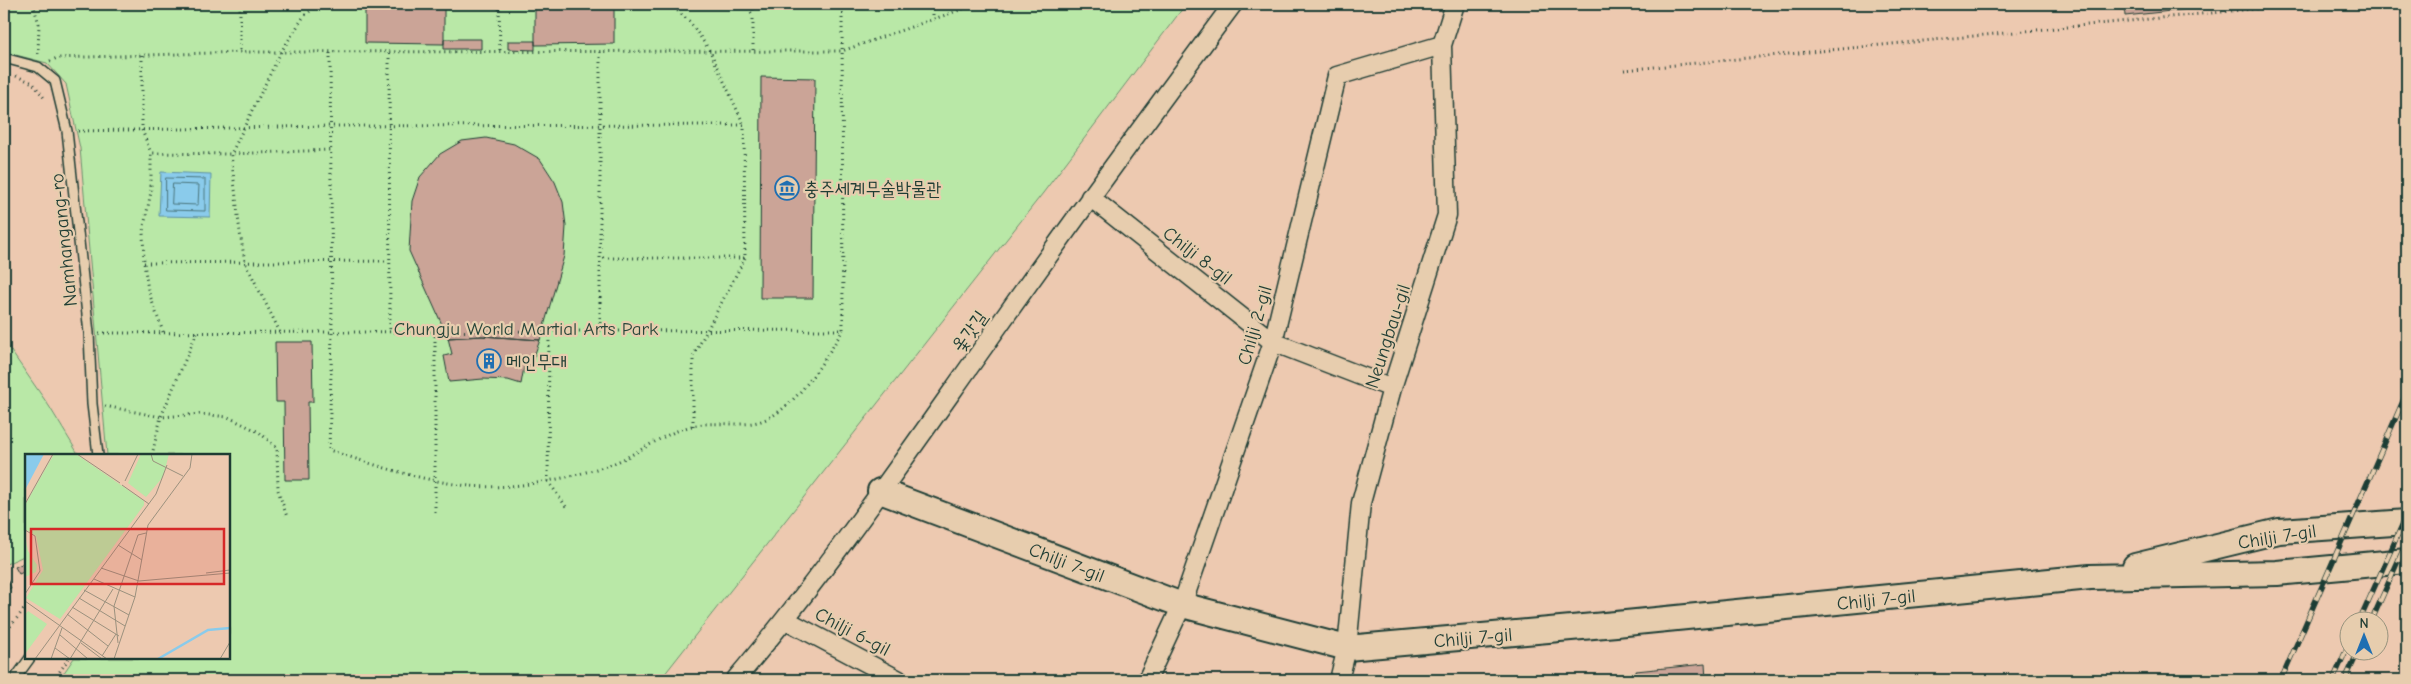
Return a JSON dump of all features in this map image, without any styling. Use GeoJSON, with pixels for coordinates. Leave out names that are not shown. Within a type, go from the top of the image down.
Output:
{"type":"FeatureCollection","features":[{"type":"Feature","properties":{"kind":"street","name":"옻갓길"},"geometry":{"type":"LineString","coordinates":[[735,680],[786,620],[1090,197],[1233,4]]}},
{"type":"Feature","properties":{"kind":"street","name":"Neungbau-gil"},"geometry":{"type":"LineString","coordinates":[[1339,680],[1347,648],[1361,503],[1392,388],[1447,215],[1442,45],[1455,4]]}},
{"type":"Feature","properties":{"kind":"street","name":"Chilji 2-gil"},"geometry":{"type":"LineString","coordinates":[[1147,680],[1182,605],[1273,342],[1337,76],[1442,45]]}},
{"type":"Feature","properties":{"kind":"street","name":"Chilji 8-gil"},"geometry":{"type":"LineString","coordinates":[[1090,197],[1273,342],[1392,388]]}},
{"type":"Feature","properties":{"kind":"street","name":"Chilji 7-gil"},"geometry":{"type":"LineString","coordinates":[[880,491],[1182,605],[1347,648],[2090,578],[2276,573],[2407,561]]}},
{"type":"Feature","properties":{"kind":"street","name":"Chilji 7-gil"},"geometry":{"type":"LineString","coordinates":[[2090,578],[2279,531],[2407,522]]}},
{"type":"Feature","properties":{"kind":"street","name":"Chilji 6-gil"},"geometry":{"type":"LineString","coordinates":[[786,620],[899,680]]}},
{"type":"Feature","properties":{"kind":"lane","name":"Namhangang-ro"},"geometry":{"type":"LineString","coordinates":[[4,58],[38,67],[55,81],[68,131],[89,333],[92,404],[98,454]]}},
{"type":"Feature","properties":{"kind":"lane"},"geometry":{"type":"LineString","coordinates":[[14,680],[29,659]]}},
{"type":"Feature","properties":{"kind":"path"},"geometry":{"type":"LineString","coordinates":[[33,4],[39,24],[38,67],[57,58],[240,52],[842,51],[978,4]]}},
{"type":"Feature","properties":{"kind":"path"},"geometry":{"type":"LineString","coordinates":[[240,4],[240,52]]}},
{"type":"Feature","properties":{"kind":"path"},"geometry":{"type":"LineString","coordinates":[[280,332],[245,262],[231,154],[246,127],[281,52],[304,16],[319,4]]}},
{"type":"Feature","properties":{"kind":"path"},"geometry":{"type":"LineString","coordinates":[[499,4],[500,52]]}},
{"type":"Feature","properties":{"kind":"path"},"geometry":{"type":"LineString","coordinates":[[670,4],[690,22],[710,51],[744,124],[745,258],[693,357],[693,426]]}},
{"type":"Feature","properties":{"kind":"path"},"geometry":{"type":"LineString","coordinates":[[745,4],[753,15]]}},
{"type":"Feature","properties":{"kind":"path"},"geometry":{"type":"LineString","coordinates":[[753,4],[753,50]]}},
{"type":"Feature","properties":{"kind":"path"},"geometry":{"type":"LineString","coordinates":[[330,53],[332,332],[329,450],[386,468],[435,480],[462,485],[506,487],[548,481],[604,467],[642,451],[668,435],[693,426],[755,423],[779,411],[796,397],[818,370],[843,330],[842,4]]}},
{"type":"Feature","properties":{"kind":"path"},"geometry":{"type":"LineString","coordinates":[[933,4],[933,19]]}},
{"type":"Feature","properties":{"kind":"path"},"geometry":{"type":"LineString","coordinates":[[1624,70],[2304,4]]}},
{"type":"Feature","properties":{"kind":"path"},"geometry":{"type":"LineString","coordinates":[[600,52],[600,330]]}},
{"type":"Feature","properties":{"kind":"path"},"geometry":{"type":"LineString","coordinates":[[388,53],[390,332]]}},
{"type":"Feature","properties":{"kind":"path"},"geometry":{"type":"LineString","coordinates":[[142,55],[142,130],[151,153],[151,192],[143,231],[144,263],[148,290],[163,332]]}},
{"type":"Feature","properties":{"kind":"path"},"geometry":{"type":"LineString","coordinates":[[9,73],[33,83],[48,104]]}},
{"type":"Feature","properties":{"kind":"path"},"geometry":{"type":"LineString","coordinates":[[68,131],[388,125],[744,124]]}},
{"type":"Feature","properties":{"kind":"path"},"geometry":{"type":"LineString","coordinates":[[151,153],[231,154],[330,150]]}},
{"type":"Feature","properties":{"kind":"path"},"geometry":{"type":"LineString","coordinates":[[600,258],[745,258]]}},
{"type":"Feature","properties":{"kind":"path"},"geometry":{"type":"LineString","coordinates":[[144,263],[389,261]]}},
{"type":"Feature","properties":{"kind":"path"},"geometry":{"type":"LineString","coordinates":[[89,333],[197,331],[843,330]]}},
{"type":"Feature","properties":{"kind":"path"},"geometry":{"type":"LineString","coordinates":[[152,454],[161,417],[197,331]]}},
{"type":"Feature","properties":{"kind":"path"},"geometry":{"type":"LineString","coordinates":[[549,331],[548,481],[567,508]]}},
{"type":"Feature","properties":{"kind":"path"},"geometry":{"type":"LineString","coordinates":[[435,332],[435,512]]}},
{"type":"Feature","properties":{"kind":"path"},"geometry":{"type":"LineString","coordinates":[[92,404],[161,417],[200,414],[228,417],[259,432],[277,448],[278,490],[287,517]]}},
{"type":"Feature","properties":{"kind":"path"},"geometry":{"type":"LineString","coordinates":[[4,634],[25,608]]}},
{"type":"Feature","properties":{"kind":"path"},"geometry":{"type":"LineString","coordinates":[[54,680],[67,659]]}},
{"type":"Feature","properties":{"kind":"green space","name":"Chungju World Martial Arts Park"},"geometry":{"type":"Polygon","coordinates":[[[4,4],[1186,4],[1043,193],[660,680],[59,680],[73,659],[230,659],[230,454],[107,454],[80,148],[66,84],[47,63],[4,52],[4,4]]]}},
{"type":"Feature","properties":{"kind":"green space"},"geometry":{"type":"Polygon","coordinates":[[[4,341],[49,406],[77,454],[25,454],[25,555],[4,565],[4,341]]]}},
{"type":"Feature","properties":{"kind":"water"},"geometry":{"type":"Polygon","coordinates":[[[161,172],[211,174],[210,217],[159,216],[161,172]]]}},
{"type":"Feature","properties":{"kind":"building"},"geometry":{"type":"Polygon","coordinates":[[[365,4],[444,4],[444,44],[365,43],[365,4]]]}},
{"type":"Feature","properties":{"kind":"building"},"geometry":{"type":"Polygon","coordinates":[[[535,4],[614,4],[614,44],[535,45],[535,4]]]}},
{"type":"Feature","properties":{"kind":"building"},"geometry":{"type":"Polygon","coordinates":[[[2124,4],[2235,4],[2125,16],[2124,4]]]}},
{"type":"Feature","properties":{"kind":"building"},"geometry":{"type":"Polygon","coordinates":[[[444,39],[481,39],[481,49],[444,49],[444,39]]]}},
{"type":"Feature","properties":{"kind":"building"},"geometry":{"type":"Polygon","coordinates":[[[508,41],[535,41],[535,50],[508,49],[508,41]]]}},
{"type":"Feature","properties":{"kind":"building","name":"충주세계무술박물관"},"geometry":{"type":"Polygon","coordinates":[[[761,77],[815,78],[813,298],[760,298],[761,77]]]}},
{"type":"Feature","properties":{"kind":"building"},"geometry":{"type":"Polygon","coordinates":[[[486,138],[514,144],[540,159],[555,182],[563,202],[566,226],[564,256],[540,340],[482,336],[448,338],[409,251],[412,201],[420,177],[440,154],[462,141],[486,138]]]}},
{"type":"Feature","properties":{"kind":"building","name":"메인무대"},"geometry":{"type":"Polygon","coordinates":[[[482,336],[540,340],[530,367],[524,367],[521,384],[508,380],[483,379],[449,382],[444,356],[452,354],[448,338],[482,336]]]}},
{"type":"Feature","properties":{"kind":"building"},"geometry":{"type":"Polygon","coordinates":[[[275,342],[312,342],[313,402],[308,402],[309,480],[285,480],[284,402],[276,402],[275,342]]]}},
{"type":"Feature","properties":{"kind":"building"},"geometry":{"type":"Polygon","coordinates":[[[25,562],[25,571],[19,574],[15,567],[25,562]]]}},
{"type":"Feature","properties":{"kind":"building"},"geometry":{"type":"Polygon","coordinates":[[[4,573],[11,588],[4,592],[4,573]]]}},
{"type":"Feature","properties":{"kind":"building"},"geometry":{"type":"Polygon","coordinates":[[[1705,664],[1706,680],[1637,680],[1636,671],[1705,664]]]}},
{"type":"Feature","properties":{"kind":"railway"},"geometry":{"type":"LineString","coordinates":[[2281,680],[2407,392]]}},
{"type":"Feature","properties":{"kind":"railway"},"geometry":{"type":"LineString","coordinates":[[2363,612],[2407,514]]}},
{"type":"Feature","properties":{"kind":"railway"},"geometry":{"type":"LineString","coordinates":[[2375,612],[2407,541]]}},
{"type":"Feature","properties":{"kind":"railway"},"geometry":{"type":"LineString","coordinates":[[2333,680],[2341,662]]}},
{"type":"Feature","properties":{"kind":"railway"},"geometry":{"type":"LineString","coordinates":[[2345,680],[2353,662]]}},
{"type":"Feature","properties":{"kind":"place","name":"충주세계무술박물관"},"geometry":{"type":"Point","coordinates":[787,188]}},
{"type":"Feature","properties":{"kind":"place","name":"메인무대"},"geometry":{"type":"Point","coordinates":[489,361]}}]}
